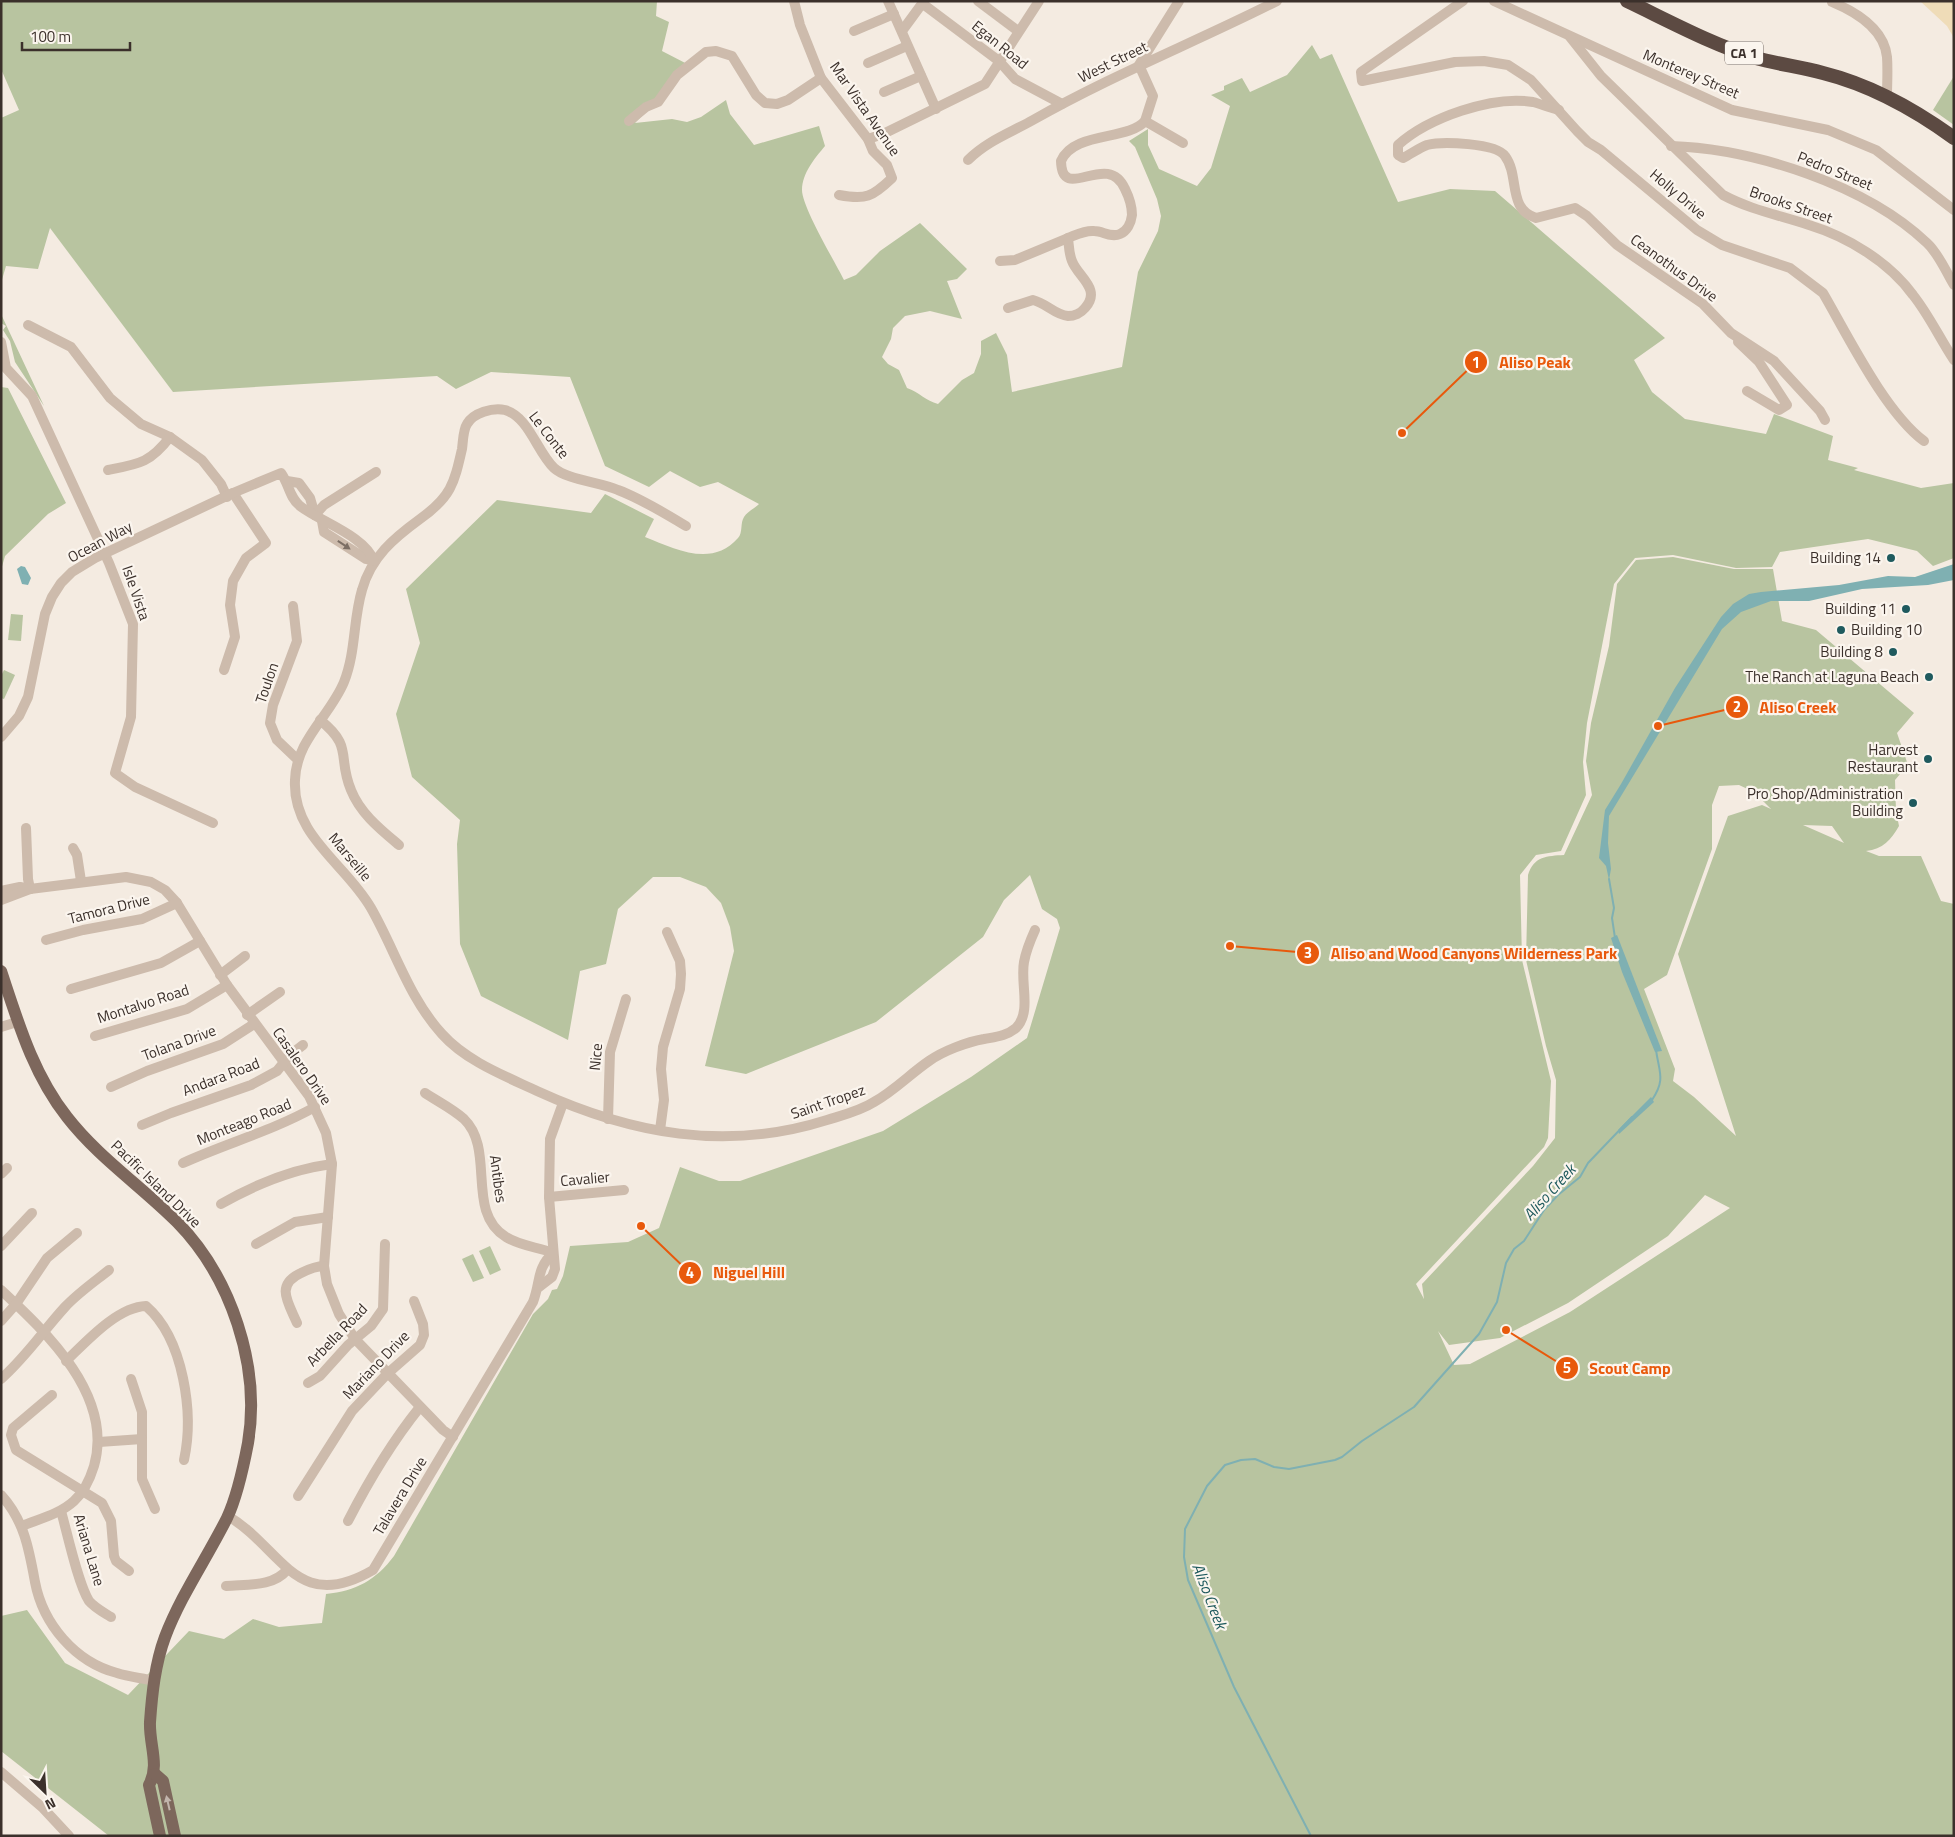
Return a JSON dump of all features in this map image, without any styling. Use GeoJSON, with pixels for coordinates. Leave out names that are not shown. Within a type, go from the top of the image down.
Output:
{"type":"FeatureCollection","features":[{"type":"Feature","properties":{"kind":"highway","name":"CA 1"},"geometry":{"type":"LineString","coordinates":[[1627,1],[1723,46],[1757,58],[1824,73],[1866,86],[1926,118],[1954,138]]}},
{"type":"Feature","properties":{"kind":"main road","name":"Pacific Island Drive"},"geometry":{"type":"LineString","coordinates":[[1,971],[17,1022],[34,1066],[66,1116],[92,1145],[179,1225],[217,1276],[229,1301],[247,1373],[250,1421],[248,1443],[228,1516],[173,1617],[158,1659],[154,1680],[150,1722],[155,1774],[149,1785],[160,1836]]}},
{"type":"Feature","properties":{"kind":"main road","name":"Pacific Island Drive"},"geometry":{"type":"LineString","coordinates":[[155,1774],[163,1780],[175,1836]]}},
{"type":"Feature","properties":{"kind":"street","name":"Mar Vista Avenue"},"geometry":{"type":"LineString","coordinates":[[794,1],[800,26],[821,78],[868,139],[873,151],[887,166],[892,178],[868,197],[839,195]]}},
{"type":"Feature","properties":{"kind":"street"},"geometry":{"type":"LineString","coordinates":[[888,1],[936,109]]}},
{"type":"Feature","properties":{"kind":"street"},"geometry":{"type":"LineString","coordinates":[[978,1],[1018,31]]}},
{"type":"Feature","properties":{"kind":"street"},"geometry":{"type":"LineString","coordinates":[[1000,261],[1015,260],[1092,230],[1109,235],[1119,234],[1127,228],[1132,216],[1128,196],[1118,178],[1106,172],[1079,180],[1070,179],[1062,168],[1063,156],[1093,138],[1128,131],[1145,121],[1153,96],[1139,65],[1179,1]]}},
{"type":"Feature","properties":{"kind":"street","name":"West Street"},"geometry":{"type":"LineString","coordinates":[[968,160],[991,142],[1062,104],[1139,65],[1277,1]]}},
{"type":"Feature","properties":{"kind":"street","name":"Holly Drive"},"geometry":{"type":"LineString","coordinates":[[1463,1],[1361,72],[1360,79],[1365,82],[1413,69],[1454,62],[1484,61],[1508,65],[1532,80],[1588,142],[1602,150],[1697,230],[1722,245],[1790,268],[1811,282],[1823,293],[1895,411],[1913,433],[1924,441]]}},
{"type":"Feature","properties":{"kind":"street","name":"Monterey Street"},"geometry":{"type":"LineString","coordinates":[[1494,1],[1570,38],[1732,110],[1828,130],[1876,150],[1954,210]]}},
{"type":"Feature","properties":{"kind":"street"},"geometry":{"type":"LineString","coordinates":[[868,139],[936,109],[985,84],[1037,2]]}},
{"type":"Feature","properties":{"kind":"street"},"geometry":{"type":"LineString","coordinates":[[1832,2],[1857,13],[1875,30],[1887,56],[1887,96]]}},
{"type":"Feature","properties":{"kind":"street"},"geometry":{"type":"LineString","coordinates":[[902,31],[923,3]]}},
{"type":"Feature","properties":{"kind":"street","name":"Egan Road"},"geometry":{"type":"LineString","coordinates":[[923,3],[998,61],[1015,78],[1062,104]]}},
{"type":"Feature","properties":{"kind":"street"},"geometry":{"type":"LineString","coordinates":[[854,31],[894,14]]}},
{"type":"Feature","properties":{"kind":"street","name":"Brooks Street"},"geometry":{"type":"LineString","coordinates":[[1570,38],[1601,76],[1723,195],[1747,208],[1811,225],[1856,245],[1887,268],[1913,294],[1954,360]]}},
{"type":"Feature","properties":{"kind":"street"},"geometry":{"type":"LineString","coordinates":[[868,63],[907,46]]}},
{"type":"Feature","properties":{"kind":"street"},"geometry":{"type":"LineString","coordinates":[[629,121],[646,108],[658,102],[677,75],[706,52],[716,51],[732,56],[756,95],[765,103],[777,104],[788,100],[821,78]]}},
{"type":"Feature","properties":{"kind":"street"},"geometry":{"type":"LineString","coordinates":[[884,92],[921,76]]}},
{"type":"Feature","properties":{"kind":"street","name":"Ceanothus Drive"},"geometry":{"type":"LineString","coordinates":[[1559,110],[1532,102],[1493,104],[1439,118],[1398,145],[1398,155],[1403,158],[1428,145],[1448,143],[1499,149],[1506,157],[1514,180],[1516,201],[1522,210],[1536,218],[1575,208],[1587,216],[1616,245],[1703,304],[1731,333],[1774,361],[1820,411],[1825,420]]}},
{"type":"Feature","properties":{"kind":"street"},"geometry":{"type":"LineString","coordinates":[[1145,121],[1183,143]]}},
{"type":"Feature","properties":{"kind":"street","name":"Pedro Street"},"geometry":{"type":"LineString","coordinates":[[1671,146],[1691,146],[1767,161],[1857,193],[1889,212],[1928,244],[1954,285]]}},
{"type":"Feature","properties":{"kind":"street"},"geometry":{"type":"LineString","coordinates":[[1008,308],[1030,300],[1040,302],[1067,316],[1078,314],[1085,308],[1090,298],[1090,286],[1072,262],[1068,238]]}},
{"type":"Feature","properties":{"kind":"street"},"geometry":{"type":"LineString","coordinates":[[28,325],[71,347],[110,398],[141,424],[170,437],[202,460],[266,543],[246,558],[233,581],[230,605],[236,637],[224,670]]}},
{"type":"Feature","properties":{"kind":"street"},"geometry":{"type":"LineString","coordinates":[[1731,333],[1759,362],[1787,405],[1779,410],[1747,390]]}},
{"type":"Feature","properties":{"kind":"street","name":"Isle Vista"},"geometry":{"type":"LineString","coordinates":[[1,342],[4,368],[32,396],[105,554],[133,624],[131,718],[116,773],[135,788],[213,823]]}},
{"type":"Feature","properties":{"kind":"street","name":"Le Conte"},"geometry":{"type":"LineString","coordinates":[[374,561],[391,541],[436,507],[452,487],[466,424],[478,414],[490,410],[506,410],[518,419],[529,432],[539,450],[557,471],[616,489],[653,506],[686,526]]}},
{"type":"Feature","properties":{"kind":"street"},"geometry":{"type":"LineString","coordinates":[[108,470],[136,464],[158,454],[170,437]]}},
{"type":"Feature","properties":{"kind":"street"},"geometry":{"type":"LineString","coordinates":[[374,561],[371,552],[333,524],[318,518],[324,505],[376,472]]}},
{"type":"Feature","properties":{"kind":"street","name":"Ocean Way"},"geometry":{"type":"LineString","coordinates":[[1,737],[19,716],[28,697],[45,614],[52,597],[61,583],[72,572],[105,554],[230,495],[284,477],[299,483],[310,498],[318,518]]}},
{"type":"Feature","properties":{"kind":"street","name":"Marseille"},"geometry":{"type":"LineString","coordinates":[[374,561],[362,590],[355,640],[344,683],[320,720],[298,760],[295,776],[296,802],[306,827],[370,908],[414,995],[444,1036],[473,1058],[508,1078],[563,1103]]}},
{"type":"Feature","properties":{"kind":"street","name":"Toulon"},"geometry":{"type":"LineString","coordinates":[[293,606],[296,642],[273,705],[270,723],[277,740],[298,760]]}},
{"type":"Feature","properties":{"kind":"street"},"geometry":{"type":"LineString","coordinates":[[320,720],[342,742],[346,778],[359,805],[378,827],[399,845]]}},
{"type":"Feature","properties":{"kind":"street"},"geometry":{"type":"LineString","coordinates":[[26,828],[30,889]]}},
{"type":"Feature","properties":{"kind":"street"},"geometry":{"type":"LineString","coordinates":[[73,848],[77,855],[81,881]]}},
{"type":"Feature","properties":{"kind":"street","name":"Casalero Drive"},"geometry":{"type":"LineString","coordinates":[[1,900],[30,889],[81,881],[126,877],[146,880],[165,890],[177,903],[227,986],[315,1107],[326,1133],[332,1164],[324,1266],[333,1301],[354,1339],[443,1430],[453,1437]]}},
{"type":"Feature","properties":{"kind":"street","name":"Casalero Drive"},"geometry":{"type":"LineString","coordinates":[[1,891],[20,887],[30,889]]}},
{"type":"Feature","properties":{"kind":"street","name":"Tamora Drive"},"geometry":{"type":"LineString","coordinates":[[46,940],[83,930],[142,919],[177,903]]}},
{"type":"Feature","properties":{"kind":"street","name":"Saint Tropez"},"geometry":{"type":"LineString","coordinates":[[563,1103],[608,1120],[635,1127],[698,1137],[724,1138],[769,1135],[797,1130],[873,1104],[930,1060],[981,1039],[997,1038],[1015,1030],[1024,1015],[1024,962],[1035,930]]}},
{"type":"Feature","properties":{"kind":"street"},"geometry":{"type":"LineString","coordinates":[[660,1130],[664,1100],[661,1069],[663,1047],[680,989],[681,974],[680,961],[667,932]]}},
{"type":"Feature","properties":{"kind":"street"},"geometry":{"type":"LineString","coordinates":[[71,989],[160,963],[200,941]]}},
{"type":"Feature","properties":{"kind":"street"},"geometry":{"type":"LineString","coordinates":[[220,975],[245,956]]}},
{"type":"Feature","properties":{"kind":"street","name":"Montalvo Road"},"geometry":{"type":"LineString","coordinates":[[94,1036],[187,1009],[227,986]]}},
{"type":"Feature","properties":{"kind":"street"},"geometry":{"type":"LineString","coordinates":[[247,1015],[280,992]]}},
{"type":"Feature","properties":{"kind":"street","name":"Nice"},"geometry":{"type":"LineString","coordinates":[[608,1120],[610,1052],[626,999]]}},
{"type":"Feature","properties":{"kind":"street"},"geometry":{"type":"LineString","coordinates":[[1,1027],[17,1022]]}},
{"type":"Feature","properties":{"kind":"street","name":"Tolana Drive"},"geometry":{"type":"LineString","coordinates":[[111,1087],[147,1070],[223,1044],[254,1024]]}},
{"type":"Feature","properties":{"kind":"street","name":"Andara Road"},"geometry":{"type":"LineString","coordinates":[[142,1126],[171,1113],[251,1085],[277,1071],[303,1045]]}},
{"type":"Feature","properties":{"kind":"street","name":"Antibes"},"geometry":{"type":"LineString","coordinates":[[425,1093],[464,1119],[474,1134],[479,1150],[484,1202],[488,1216],[496,1229],[520,1244],[553,1253]]}},
{"type":"Feature","properties":{"kind":"street","name":"Talavera Drive"},"geometry":{"type":"LineString","coordinates":[[228,1516],[242,1524],[287,1570],[309,1582],[325,1586],[343,1584],[372,1570],[453,1437],[539,1287],[552,1277],[555,1269],[549,1197],[550,1138],[563,1103]]}},
{"type":"Feature","properties":{"kind":"street","name":"Monteago Road"},"geometry":{"type":"LineString","coordinates":[[183,1163],[227,1144],[278,1127],[315,1107]]}},
{"type":"Feature","properties":{"kind":"street"},"geometry":{"type":"LineString","coordinates":[[221,1204],[248,1189],[285,1174],[332,1164]]}},
{"type":"Feature","properties":{"kind":"street","name":"Cavalier"},"geometry":{"type":"LineString","coordinates":[[549,1197],[624,1190]]}},
{"type":"Feature","properties":{"kind":"street"},"geometry":{"type":"LineString","coordinates":[[1,1246],[32,1214]]}},
{"type":"Feature","properties":{"kind":"street"},"geometry":{"type":"LineString","coordinates":[[256,1244],[295,1222],[328,1217]]}},
{"type":"Feature","properties":{"kind":"street"},"geometry":{"type":"LineString","coordinates":[[1,1321],[16,1304],[47,1258],[63,1243],[78,1233]]}},
{"type":"Feature","properties":{"kind":"street","name":"Arbella Road"},"geometry":{"type":"LineString","coordinates":[[308,1383],[320,1376],[354,1339],[370,1326],[382,1309],[384,1244]]}},
{"type":"Feature","properties":{"kind":"street"},"geometry":{"type":"LineString","coordinates":[[296,1323],[285,1295],[286,1285],[292,1277],[316,1266],[324,1266]]}},
{"type":"Feature","properties":{"kind":"street"},"geometry":{"type":"LineString","coordinates":[[1,1379],[28,1354],[81,1292],[109,1270]]}},
{"type":"Feature","properties":{"kind":"street"},"geometry":{"type":"LineString","coordinates":[[1,1290],[45,1333],[80,1382],[95,1413],[99,1442],[92,1472],[82,1492],[61,1511],[22,1526]]}},
{"type":"Feature","properties":{"kind":"street","name":"Mariano Drive"},"geometry":{"type":"LineString","coordinates":[[298,1496],[352,1410],[387,1374],[420,1345],[424,1335],[423,1324],[414,1300]]}},
{"type":"Feature","properties":{"kind":"street"},"geometry":{"type":"LineString","coordinates":[[66,1362],[120,1315],[133,1307],[146,1306],[163,1326],[181,1373],[188,1426],[184,1460]]}},
{"type":"Feature","properties":{"kind":"street"},"geometry":{"type":"LineString","coordinates":[[131,1378],[142,1412],[142,1479],[155,1509]]}},
{"type":"Feature","properties":{"kind":"street"},"geometry":{"type":"LineString","coordinates":[[52,1395],[13,1428],[12,1443],[16,1450],[102,1503],[108,1513],[116,1562],[128,1571]]}},
{"type":"Feature","properties":{"kind":"street"},"geometry":{"type":"LineString","coordinates":[[348,1521],[373,1472],[395,1438],[420,1407]]}},
{"type":"Feature","properties":{"kind":"street"},"geometry":{"type":"LineString","coordinates":[[99,1442],[142,1439]]}},
{"type":"Feature","properties":{"kind":"street"},"geometry":{"type":"LineString","coordinates":[[1,1495],[22,1526],[29,1547],[38,1595],[46,1613],[66,1643],[81,1657],[99,1666],[116,1673],[154,1680]]}},
{"type":"Feature","properties":{"kind":"street","name":"Ariana Lane"},"geometry":{"type":"LineString","coordinates":[[61,1511],[82,1586],[89,1600],[97,1609],[111,1617]]}},
{"type":"Feature","properties":{"kind":"street"},"geometry":{"type":"LineString","coordinates":[[226,1586],[268,1582],[281,1577],[287,1570]]}},
{"type":"Feature","properties":{"kind":"street"},"geometry":{"type":"LineString","coordinates":[[1,1772],[43,1808],[69,1836]]}},
{"type":"Feature","properties":{"kind":"green space"},"geometry":{"type":"Polygon","coordinates":[[[1,1],[657,1],[656,16],[669,22],[662,51],[691,66],[635,123],[672,119],[687,122],[701,117],[726,100],[730,114],[754,145],[819,126],[825,146],[813,161],[804,178],[803,198],[844,280],[856,275],[880,251],[920,223],[967,269],[957,279],[947,281],[962,319],[930,311],[905,316],[893,328],[891,339],[882,357],[888,364],[899,370],[907,388],[938,404],[962,380],[974,373],[981,354],[981,341],[996,333],[1007,355],[1012,392],[1122,367],[1138,272],[1158,231],[1161,216],[1157,199],[1135,147],[1129,141],[1148,129],[1148,145],[1159,169],[1197,186],[1211,168],[1230,106],[1211,95],[1224,90],[1224,86],[1242,78],[1250,92],[1287,75],[1312,45],[1320,59],[1332,54],[1398,202],[1450,189],[1495,191],[1665,338],[1634,360],[1652,392],[1685,419],[1766,434],[1774,414],[1833,436],[1828,460],[1858,468],[1854,470],[1921,488],[1954,483],[1954,558],[1933,566],[1917,551],[1868,539],[1780,552],[1772,567],[1736,568],[1673,555],[1635,558],[1614,584],[1587,723],[1583,762],[1586,795],[1561,851],[1536,855],[1520,875],[1522,960],[1551,1081],[1548,1138],[1544,1147],[1416,1284],[1424,1299],[1422,1284],[1533,1166],[1555,1138],[1556,1080],[1526,960],[1528,875],[1534,864],[1542,858],[1564,855],[1592,795],[1586,761],[1591,723],[1609,646],[1617,584],[1636,560],[1673,557],[1734,569],[1773,569],[1782,621],[1816,630],[1914,713],[1897,733],[1908,765],[1895,780],[1896,811],[1899,826],[1886,843],[1866,851],[1879,856],[1921,856],[1941,901],[1954,904],[1954,1836],[109,1836],[1,1751],[1,1616],[27,1610],[65,1663],[128,1695],[189,1631],[224,1639],[253,1619],[279,1627],[322,1623],[326,1594],[347,1590],[364,1583],[380,1572],[394,1556],[533,1314],[548,1299],[552,1290],[557,1289],[563,1276],[570,1246],[628,1242],[659,1228],[680,1167],[719,1181],[740,1181],[883,1131],[971,1077],[1027,1038],[1060,928],[1057,919],[1042,909],[1030,875],[1004,900],[983,937],[876,1022],[746,1074],[705,1066],[734,951],[730,927],[721,903],[706,887],[680,877],[653,877],[618,909],[606,964],[580,971],[568,1040],[481,996],[460,944],[457,844],[460,820],[412,777],[396,714],[420,643],[406,589],[497,500],[591,513],[605,494],[654,519],[645,537],[681,550],[705,554],[717,552],[728,547],[738,538],[744,517],[759,504],[718,482],[700,487],[670,471],[649,487],[605,466],[570,377],[491,372],[456,389],[437,376],[173,392],[50,228],[38,269],[6,266],[1,283],[1,118],[19,110],[1,69],[1,1]],[[1739,785],[1719,786],[1712,805],[1712,849],[1667,975],[1644,989],[1675,1069],[1673,1081],[1694,1097],[1736,1136],[1678,954],[1728,816],[1762,805],[1771,809],[1754,792],[1739,785]],[[1803,825],[1844,843],[1832,826],[1803,825]],[[1705,1195],[1668,1236],[1568,1303],[1500,1338],[1449,1345],[1438,1331],[1454,1365],[1470,1364],[1570,1312],[1730,1208],[1705,1195]]]}},
{"type":"Feature","properties":{"kind":"green space"},"geometry":{"type":"Polygon","coordinates":[[[1954,76],[1954,125],[1933,110],[1954,76]]]}},
{"type":"Feature","properties":{"kind":"green space"},"geometry":{"type":"Polygon","coordinates":[[[1,314],[44,406],[15,362],[10,341],[3,330],[6,326],[1,323],[1,314]]]}},
{"type":"Feature","properties":{"kind":"green space"},"geometry":{"type":"Polygon","coordinates":[[[1,387],[8,388],[66,503],[48,514],[5,556],[1,570],[1,387]]]}},
{"type":"Feature","properties":{"kind":"green space"},"geometry":{"type":"Polygon","coordinates":[[[11,614],[23,615],[21,641],[8,640],[11,614]]]}},
{"type":"Feature","properties":{"kind":"green space"},"geometry":{"type":"Polygon","coordinates":[[[4,670],[15,675],[4,699],[1,698],[1,676],[4,670]]]}},
{"type":"Feature","properties":{"kind":"green space"},"geometry":{"type":"Polygon","coordinates":[[[490,1246],[501,1270],[490,1275],[479,1251],[490,1246]]]}},
{"type":"Feature","properties":{"kind":"green space"},"geometry":{"type":"Polygon","coordinates":[[[473,1254],[484,1278],[473,1282],[462,1259],[473,1254]]]}},
{"type":"Feature","properties":{"kind":"sand"},"geometry":{"type":"Polygon","coordinates":[[[1920,1],[1954,1],[1954,38],[1947,26],[1920,1]]]}},
{"type":"Feature","properties":{"kind":"water"},"geometry":{"type":"Polygon","coordinates":[[[1954,564],[1954,580],[1928,585],[1862,589],[1809,601],[1771,601],[1741,612],[1722,629],[1609,816],[1608,843],[1611,869],[1609,880],[1606,866],[1599,858],[1605,810],[1675,688],[1721,617],[1733,604],[1749,594],[1839,585],[1888,576],[1915,577],[1954,564]]]}},
{"type":"Feature","properties":{"kind":"water"},"geometry":{"type":"Polygon","coordinates":[[[21,566],[25,567],[31,578],[28,585],[22,584],[17,569],[21,566]]]}},
{"type":"Feature","properties":{"kind":"water"},"geometry":{"type":"Polygon","coordinates":[[[1617,935],[1662,1051],[1655,1052],[1622,972],[1611,938],[1617,935]]]}},
{"type":"Feature","properties":{"kind":"water"},"geometry":{"type":"Polygon","coordinates":[[[1651,1097],[1654,1102],[1619,1134],[1618,1130],[1651,1097]]]}},
{"type":"Feature","properties":{"kind":"waterway","name":"Aliso Creek"},"geometry":{"type":"LineString","coordinates":[[1609,879],[1614,908],[1612,918],[1615,938]]}},
{"type":"Feature","properties":{"kind":"waterway","name":"Aliso Creek"},"geometry":{"type":"LineString","coordinates":[[1652,1100],[1660,1081],[1656,1050]]}},
{"type":"Feature","properties":{"kind":"waterway","name":"Aliso Creek"},"geometry":{"type":"LineString","coordinates":[[1311,1836],[1234,1687],[1188,1580],[1184,1557],[1185,1529],[1207,1486],[1225,1465],[1241,1460],[1255,1459],[1274,1467],[1289,1469],[1335,1460],[1414,1407],[1479,1334],[1497,1302],[1506,1263],[1514,1249],[1524,1241],[1544,1210],[1558,1195],[1580,1177],[1588,1163],[1632,1117]]}},
{"type":"Feature","properties":{"kind":"place","name":"Aliso Peak"},"geometry":{"type":"Point","coordinates":[1402,433]}},
{"type":"Feature","properties":{"kind":"place","name":"Building 14"},"geometry":{"type":"Point","coordinates":[1891,558]}},
{"type":"Feature","properties":{"kind":"place","name":"Building 11"},"geometry":{"type":"Point","coordinates":[1906,609]}},
{"type":"Feature","properties":{"kind":"place","name":"Building 10"},"geometry":{"type":"Point","coordinates":[1841,630]}},
{"type":"Feature","properties":{"kind":"place","name":"Building 8"},"geometry":{"type":"Point","coordinates":[1893,652]}},
{"type":"Feature","properties":{"kind":"place","name":"The Ranch at Laguna Beach"},"geometry":{"type":"Point","coordinates":[1929,677]}},
{"type":"Feature","properties":{"kind":"place","name":"Aliso Creek"},"geometry":{"type":"Point","coordinates":[1658,726]}},
{"type":"Feature","properties":{"kind":"place","name":"Harvest Restaurant"},"geometry":{"type":"Point","coordinates":[1928,759]}},
{"type":"Feature","properties":{"kind":"place","name":"Pro Shop/Administration Building"},"geometry":{"type":"Point","coordinates":[1913,803]}},
{"type":"Feature","properties":{"kind":"place","name":"Aliso and Wood Canyons Wilderness Park"},"geometry":{"type":"Point","coordinates":[1230,946]}},
{"type":"Feature","properties":{"kind":"place","name":"Niguel Hill"},"geometry":{"type":"Point","coordinates":[641,1226]}},
{"type":"Feature","properties":{"kind":"place","name":"Scout Camp"},"geometry":{"type":"Point","coordinates":[1506,1330]}}]}
